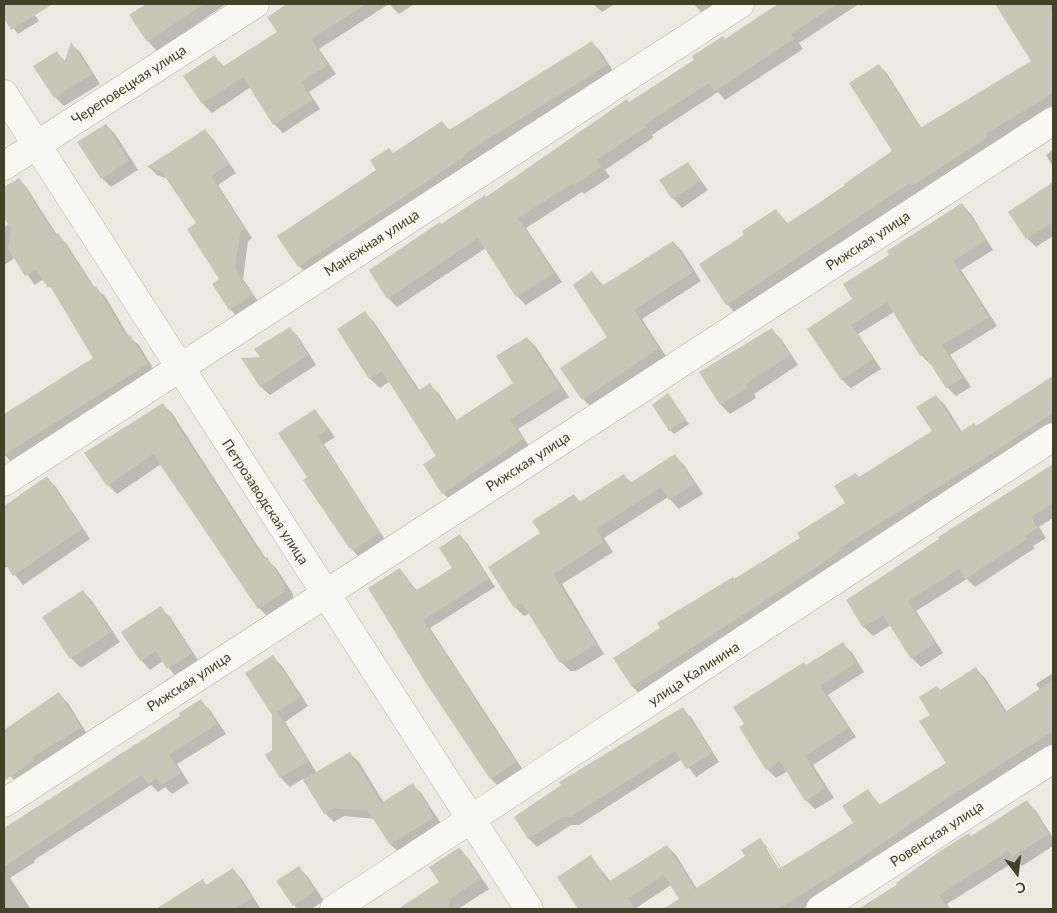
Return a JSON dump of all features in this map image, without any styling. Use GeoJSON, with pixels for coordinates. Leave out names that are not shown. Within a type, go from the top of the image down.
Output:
{"type":"FeatureCollection","features":[{"type":"Feature","properties":{"kind":"street","name":"Череповецкая улица"},"geometry":{"type":"LineString","coordinates":[[4,166],[255,4]]}},
{"type":"Feature","properties":{"kind":"street","name":"Манежная улица"},"geometry":{"type":"LineString","coordinates":[[4,482],[740,4]]}},
{"type":"Feature","properties":{"kind":"street","name":"Петрозаводская улица"},"geometry":{"type":"LineString","coordinates":[[4,94],[179,369],[529,909]]}},
{"type":"Feature","properties":{"kind":"street","name":"Рижская улица"},"geometry":{"type":"LineString","coordinates":[[4,803],[1053,120]]}},
{"type":"Feature","properties":{"kind":"street","name":"улица Калинина"},"geometry":{"type":"LineString","coordinates":[[334,909],[1053,437]]}},
{"type":"Feature","properties":{"kind":"street","name":"Ровенская улица"},"geometry":{"type":"LineString","coordinates":[[820,909],[1053,759]]}},
{"type":"Feature","properties":{"kind":"building"},"geometry":{"type":"Polygon","coordinates":[[[4,4],[53,4],[11,30],[4,18],[4,4]]]}},
{"type":"Feature","properties":{"kind":"building"},"geometry":{"type":"Polygon","coordinates":[[[146,4],[204,4],[147,42],[129,15],[146,4]]]}},
{"type":"Feature","properties":{"kind":"building"},"geometry":{"type":"Polygon","coordinates":[[[287,4],[366,4],[311,39],[328,65],[301,82],[312,100],[273,125],[243,77],[202,104],[183,76],[215,55],[222,67],[277,32],[267,17],[287,4]]]}},
{"type":"Feature","properties":{"kind":"building"},"geometry":{"type":"Polygon","coordinates":[[[778,4],[837,4],[791,34],[794,39],[715,91],[709,83],[644,125],[646,127],[597,160],[601,167],[518,218],[554,273],[516,297],[478,238],[387,299],[369,270],[440,222],[441,224],[485,195],[486,197],[627,99],[629,102],[694,60],[692,56],[723,36],[725,39],[778,4]]]}},
{"type":"Feature","properties":{"kind":"building"},"geometry":{"type":"Polygon","coordinates":[[[995,4],[1048,4],[1053,13],[1053,93],[986,134],[988,137],[912,186],[910,183],[726,305],[699,264],[744,235],[742,231],[776,209],[786,224],[846,186],[844,184],[892,151],[849,83],[879,64],[920,128],[1031,61],[995,4]]]}},
{"type":"Feature","properties":{"kind":"building"},"geometry":{"type":"Polygon","coordinates":[[[592,41],[607,65],[464,154],[465,156],[298,267],[277,236],[376,170],[370,160],[389,148],[393,153],[442,121],[449,130],[592,41]]]}},
{"type":"Feature","properties":{"kind":"building"},"geometry":{"type":"Polygon","coordinates":[[[71,42],[92,74],[54,98],[33,66],[57,51],[64,63],[71,42]]]}},
{"type":"Feature","properties":{"kind":"building"},"geometry":{"type":"Polygon","coordinates":[[[106,124],[129,161],[101,179],[77,142],[106,124]]]}},
{"type":"Feature","properties":{"kind":"building"},"geometry":{"type":"Polygon","coordinates":[[[205,129],[229,164],[211,176],[245,229],[240,233],[235,269],[252,295],[229,310],[212,284],[219,279],[187,229],[196,223],[162,172],[147,167],[205,129]]]}},
{"type":"Feature","properties":{"kind":"building"},"geometry":{"type":"Polygon","coordinates":[[[688,162],[700,181],[672,199],[659,180],[688,162]]]}},
{"type":"Feature","properties":{"kind":"building"},"geometry":{"type":"Polygon","coordinates":[[[19,178],[55,235],[58,233],[93,287],[96,286],[127,337],[130,335],[148,364],[139,367],[140,369],[4,455],[4,414],[93,358],[50,286],[48,288],[36,270],[25,276],[8,249],[11,229],[4,218],[4,187],[19,178]]]}},
{"type":"Feature","properties":{"kind":"building"},"geometry":{"type":"Polygon","coordinates":[[[1053,182],[1053,222],[1026,239],[1008,212],[1053,182]]]}},
{"type":"Feature","properties":{"kind":"building"},"geometry":{"type":"Polygon","coordinates":[[[962,203],[986,240],[953,261],[989,317],[942,345],[963,378],[946,388],[924,354],[920,356],[887,302],[851,325],[873,359],[841,380],[807,329],[852,299],[843,284],[889,255],[887,251],[962,203]]]}},
{"type":"Feature","properties":{"kind":"building"},"geometry":{"type":"Polygon","coordinates":[[[673,241],[693,272],[634,310],[659,348],[582,400],[560,368],[607,337],[573,285],[592,271],[602,286],[673,241]]]}},
{"type":"Feature","properties":{"kind":"building"},"geometry":{"type":"Polygon","coordinates":[[[365,311],[418,391],[430,383],[455,421],[513,383],[496,356],[527,337],[560,387],[510,420],[523,439],[442,494],[423,464],[436,456],[382,371],[369,379],[337,329],[365,311]]]}},
{"type":"Feature","properties":{"kind":"building"},"geometry":{"type":"Polygon","coordinates":[[[290,327],[308,355],[260,387],[241,358],[260,357],[254,349],[290,327]]]}},
{"type":"Feature","properties":{"kind":"building"},"geometry":{"type":"Polygon","coordinates":[[[772,328],[790,355],[746,384],[748,388],[720,405],[699,372],[772,328]]]}},
{"type":"Feature","properties":{"kind":"building"},"geometry":{"type":"Polygon","coordinates":[[[1053,376],[1053,413],[993,453],[840,548],[841,550],[812,570],[632,687],[613,658],[660,628],[657,623],[733,577],[734,579],[800,538],[797,533],[845,503],[834,486],[855,473],[859,477],[932,431],[916,407],[936,395],[960,432],[974,423],[976,426],[1053,376]]]}},
{"type":"Feature","properties":{"kind":"building"},"geometry":{"type":"Polygon","coordinates":[[[668,393],[686,419],[669,431],[652,405],[668,393]]]}},
{"type":"Feature","properties":{"kind":"building"},"geometry":{"type":"Polygon","coordinates":[[[163,403],[264,559],[267,557],[284,584],[284,592],[258,609],[153,454],[107,486],[84,453],[163,403]]]}},
{"type":"Feature","properties":{"kind":"building"},"geometry":{"type":"Polygon","coordinates":[[[315,409],[328,429],[318,436],[380,533],[351,551],[352,547],[350,549],[303,480],[307,477],[278,433],[315,409]]]}},
{"type":"Feature","properties":{"kind":"building"},"geometry":{"type":"Polygon","coordinates":[[[675,454],[694,484],[669,500],[661,487],[596,529],[604,542],[553,574],[596,644],[567,662],[559,662],[522,603],[514,608],[488,567],[540,533],[532,521],[574,494],[579,502],[624,474],[630,483],[675,454]]]}},
{"type":"Feature","properties":{"kind":"building"},"geometry":{"type":"Polygon","coordinates":[[[1053,464],[1053,503],[1031,517],[1038,528],[1025,536],[1027,539],[965,579],[959,569],[908,601],[935,643],[911,659],[883,615],[863,628],[846,600],[939,539],[938,537],[1053,464]]]}},
{"type":"Feature","properties":{"kind":"building"},"geometry":{"type":"Polygon","coordinates":[[[47,476],[82,529],[13,576],[4,562],[4,506],[47,476]]]}},
{"type":"Feature","properties":{"kind":"building"},"geometry":{"type":"Polygon","coordinates":[[[460,534],[488,579],[423,620],[516,762],[490,779],[426,683],[368,588],[400,568],[415,591],[452,568],[439,548],[460,534]]]}},
{"type":"Feature","properties":{"kind":"building"},"geometry":{"type":"Polygon","coordinates":[[[83,590],[111,632],[70,659],[42,617],[83,590]]]}},
{"type":"Feature","properties":{"kind":"building"},"geometry":{"type":"Polygon","coordinates":[[[161,606],[192,653],[167,669],[156,651],[140,661],[121,632],[161,606]]]}},
{"type":"Feature","properties":{"kind":"building"},"geometry":{"type":"Polygon","coordinates":[[[843,642],[856,663],[820,686],[848,728],[805,756],[825,788],[805,801],[780,761],[766,770],[739,727],[744,724],[733,707],[804,662],[806,665],[843,642]]]}},
{"type":"Feature","properties":{"kind":"building"},"geometry":{"type":"Polygon","coordinates":[[[273,655],[300,697],[277,712],[308,761],[280,778],[265,755],[272,750],[272,715],[245,673],[273,655]]]}},
{"type":"Feature","properties":{"kind":"building"},"geometry":{"type":"Polygon","coordinates":[[[976,667],[1005,712],[1053,680],[1053,731],[946,799],[864,856],[778,909],[663,909],[679,899],[664,875],[628,898],[635,909],[578,909],[557,877],[591,855],[608,882],[667,845],[695,889],[745,856],[741,850],[760,838],[779,869],[853,823],[842,806],[868,789],[879,805],[946,763],[919,721],[930,715],[919,697],[937,686],[940,690],[976,667]]]}},
{"type":"Feature","properties":{"kind":"building"},"geometry":{"type":"Polygon","coordinates":[[[59,692],[81,728],[32,757],[34,760],[4,781],[4,730],[59,692]]]}},
{"type":"Feature","properties":{"kind":"building"},"geometry":{"type":"Polygon","coordinates":[[[201,699],[217,724],[169,755],[181,773],[161,785],[156,778],[148,784],[142,775],[4,867],[4,828],[180,716],[179,713],[201,699]]]}},
{"type":"Feature","properties":{"kind":"building"},"geometry":{"type":"Polygon","coordinates":[[[683,707],[712,753],[686,769],[675,751],[570,817],[562,817],[528,839],[514,817],[561,785],[559,782],[683,707]]]}},
{"type":"Feature","properties":{"kind":"building"},"geometry":{"type":"Polygon","coordinates":[[[350,752],[381,803],[413,783],[434,817],[390,845],[368,811],[334,808],[324,814],[303,780],[350,752]]]}},
{"type":"Feature","properties":{"kind":"building"},"geometry":{"type":"Polygon","coordinates":[[[1027,800],[1049,834],[1012,857],[1008,851],[939,895],[948,909],[858,909],[897,885],[896,883],[939,852],[969,833],[971,836],[1027,800]]]}},
{"type":"Feature","properties":{"kind":"building"},"geometry":{"type":"Polygon","coordinates":[[[460,847],[458,856],[463,852],[480,879],[450,899],[448,909],[398,909],[439,882],[429,867],[460,847]]]}},
{"type":"Feature","properties":{"kind":"building"},"geometry":{"type":"Polygon","coordinates":[[[299,866],[315,891],[293,906],[276,881],[299,866]]]}},
{"type":"Feature","properties":{"kind":"building"},"geometry":{"type":"Polygon","coordinates":[[[233,868],[252,898],[235,909],[156,909],[203,879],[206,885],[233,868]]]}}]}
